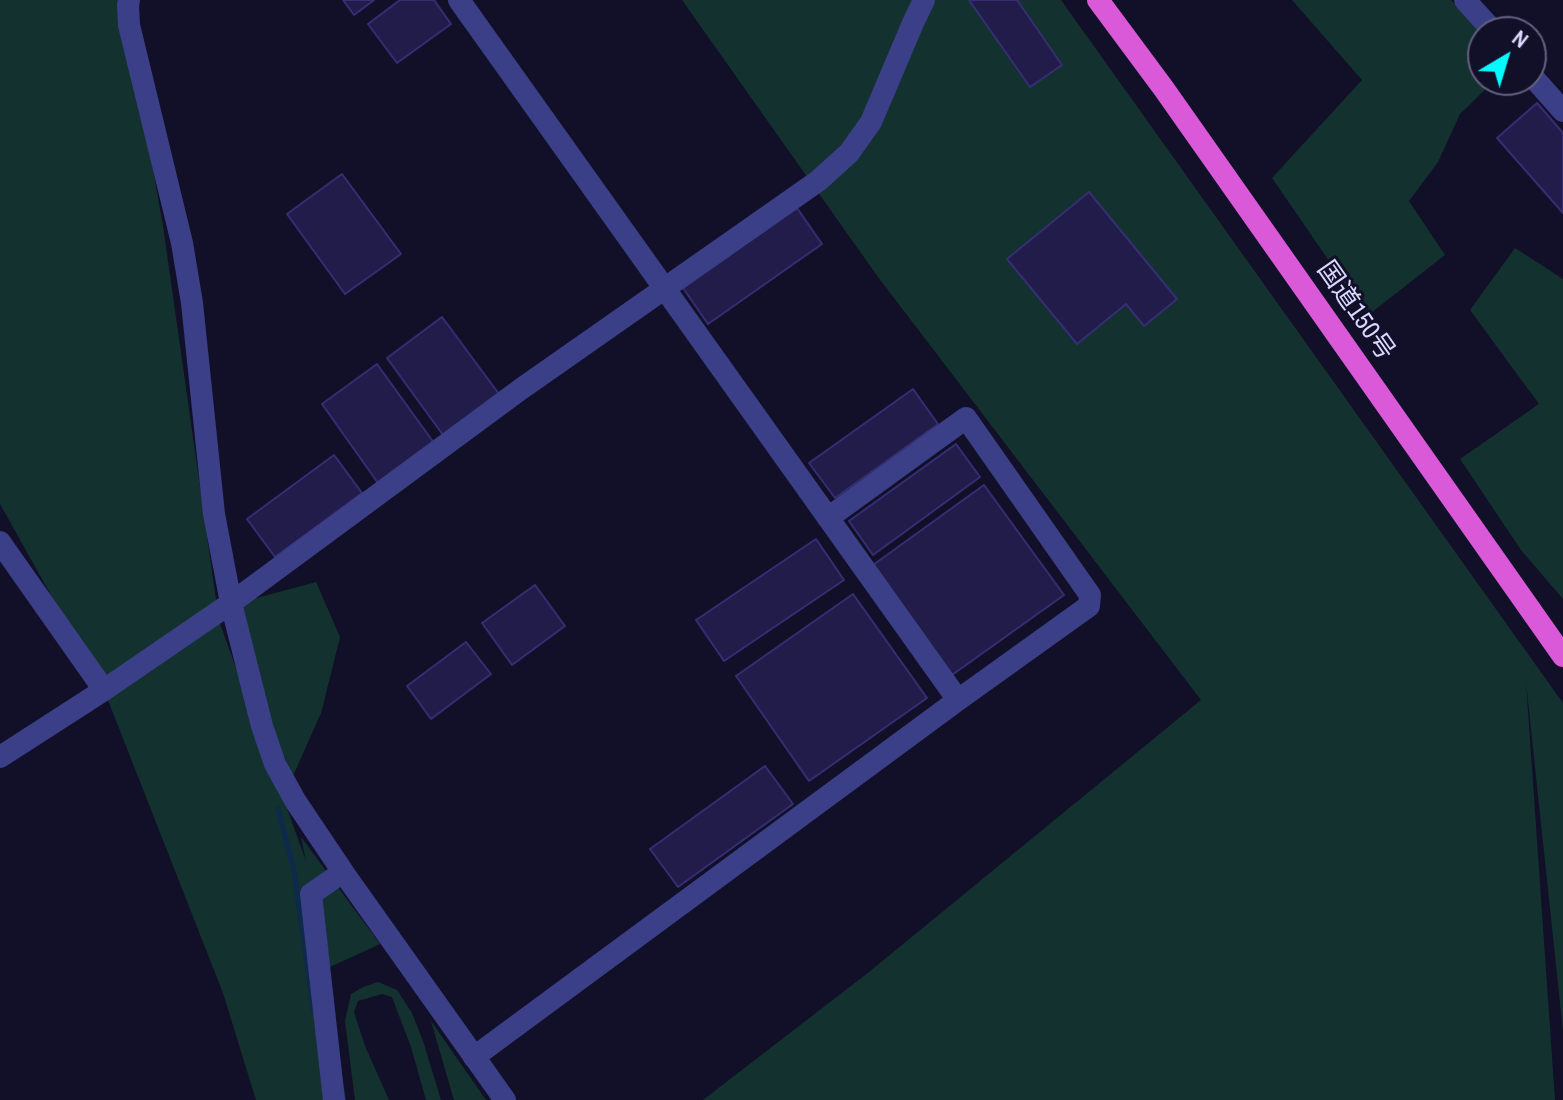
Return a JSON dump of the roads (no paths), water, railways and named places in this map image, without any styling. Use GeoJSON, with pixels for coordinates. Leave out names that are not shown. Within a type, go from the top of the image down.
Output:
{"type":"FeatureCollection","features":[{"type":"Feature","properties":{"kind":"highway","name":"国道150号"},"geometry":{"type":"LineString","coordinates":[[1098,0],[1563,656]]}},
{"type":"Feature","properties":{"kind":"street"},"geometry":{"type":"LineString","coordinates":[[129,0],[129,25],[182,243],[192,303],[214,514],[231,603],[262,726],[275,764],[296,802],[505,1100]]}},
{"type":"Feature","properties":{"kind":"street"},"geometry":{"type":"LineString","coordinates":[[459,0],[958,700]]}},
{"type":"Feature","properties":{"kind":"street"},"geometry":{"type":"LineString","coordinates":[[0,757],[231,603],[521,389],[818,181],[849,153],[871,122],[924,0]]}},
{"type":"Feature","properties":{"kind":"street"},"geometry":{"type":"LineString","coordinates":[[1465,0],[1480,16]]}},
{"type":"Feature","properties":{"kind":"street"},"geometry":{"type":"LineString","coordinates":[[1547,93],[1563,111]]}},
{"type":"Feature","properties":{"kind":"street"},"geometry":{"type":"LineString","coordinates":[[474,1057],[1089,606],[1090,595],[966,418],[828,518]]}},
{"type":"Feature","properties":{"kind":"street"},"geometry":{"type":"LineString","coordinates":[[0,542],[104,690]]}},
{"type":"Feature","properties":{"kind":"street"},"geometry":{"type":"LineString","coordinates":[[334,1100],[311,894],[343,872]]}},
{"type":"Feature","properties":{"kind":"waterway"},"geometry":{"type":"LineString","coordinates":[[278,809],[294,870],[313,1009]]}}]}
